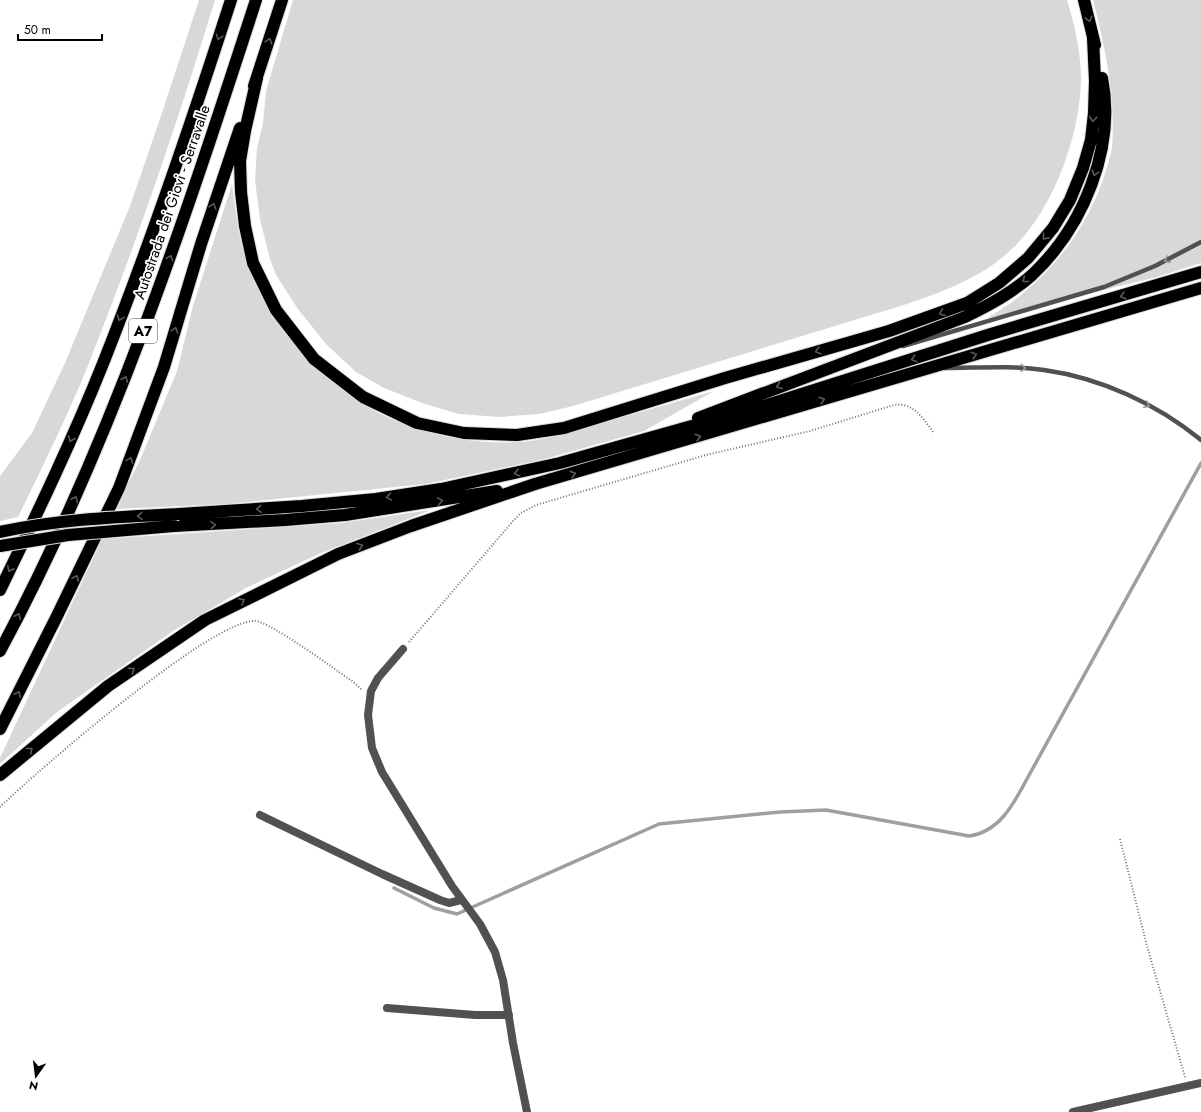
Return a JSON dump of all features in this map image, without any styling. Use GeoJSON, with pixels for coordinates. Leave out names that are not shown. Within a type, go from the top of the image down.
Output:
{"type":"FeatureCollection","features":[{"type":"Feature","properties":{"kind":"highway","name":"Autostrada dei Giovi - Serravalle"},"geometry":{"type":"LineString","coordinates":[[0,590],[53,481],[107,354],[166,198],[230,0]]}},
{"type":"Feature","properties":{"kind":"highway","name":"Autostrada dei Giovi - Serravalle"},"geometry":{"type":"LineString","coordinates":[[0,651],[78,492],[128,372],[190,204],[256,0]]}},
{"type":"Feature","properties":{"kind":"highway"},"geometry":{"type":"LineString","coordinates":[[0,729],[58,616],[119,488],[164,367],[201,244],[282,0]]}},
{"type":"Feature","properties":{"kind":"highway"},"geometry":{"type":"LineString","coordinates":[[636,442],[965,317],[1002,298],[1032,274],[1058,245],[1078,215],[1092,184],[1104,135],[1103,90],[1084,0]]}},
{"type":"Feature","properties":{"kind":"highway"},"geometry":{"type":"LineString","coordinates":[[257,78],[240,161],[240,192],[245,226],[253,263],[276,310],[314,359],[363,397],[417,423],[464,433],[517,435],[564,428],[725,378],[888,331],[967,302],[999,282],[1028,258],[1053,228],[1070,200],[1083,168],[1091,140],[1094,113],[1095,81],[1093,38]]}},
{"type":"Feature","properties":{"kind":"highway"},"geometry":{"type":"LineString","coordinates":[[0,532],[45,523],[84,519],[302,506],[376,499],[441,489],[560,463],[767,405],[991,334],[1201,272]]}},
{"type":"Feature","properties":{"kind":"highway"},"geometry":{"type":"LineString","coordinates":[[0,775],[108,686],[204,620],[338,554],[411,526],[535,484],[1201,288]]}},
{"type":"Feature","properties":{"kind":"highway"},"geometry":{"type":"LineString","coordinates":[[0,546],[68,535],[174,526],[345,515],[535,484]]}},
{"type":"Feature","properties":{"kind":"street"},"geometry":{"type":"LineString","coordinates":[[403,649],[378,678],[370,698],[369,729],[376,759],[382,772],[461,900],[480,924],[495,952],[504,980],[527,1112]]}},
{"type":"Feature","properties":{"kind":"street"},"geometry":{"type":"LineString","coordinates":[[260,815],[375,871],[440,900],[449,903],[461,900]]}},
{"type":"Feature","properties":{"kind":"street"},"geometry":{"type":"LineString","coordinates":[[387,1008],[467,1014],[509,1015]]}},
{"type":"Feature","properties":{"kind":"street"},"geometry":{"type":"LineString","coordinates":[[1073,1112],[1201,1083]]}},
{"type":"Feature","properties":{"kind":"lane"},"geometry":{"type":"LineString","coordinates":[[842,363],[990,322],[1104,287],[1155,266],[1201,242]]}},
{"type":"Feature","properties":{"kind":"lane"},"geometry":{"type":"LineString","coordinates":[[928,369],[1013,367],[1043,370],[1076,376],[1147,405],[1178,423],[1201,440]]}},
{"type":"Feature","properties":{"kind":"path"},"geometry":{"type":"LineString","coordinates":[[403,649],[514,520],[521,513],[536,505],[696,458],[804,433],[894,405],[904,405],[912,408],[923,418],[933,432]]}},
{"type":"Feature","properties":{"kind":"path"},"geometry":{"type":"LineString","coordinates":[[0,807],[30,778],[168,667],[221,632],[246,622],[255,621],[271,628],[352,681],[370,698]]}},
{"type":"Feature","properties":{"kind":"path"},"geometry":{"type":"LineString","coordinates":[[1120,839],[1147,946],[1188,1086]]}},
{"type":"Feature","properties":{"kind":"shaded area"},"geometry":{"type":"Polygon","coordinates":[[[199,0],[215,0],[155,185],[105,323],[71,406],[18,517],[0,521],[0,476],[32,433],[65,363],[130,206],[199,0]]]}},
{"type":"Feature","properties":{"kind":"shaded area"},"geometry":{"type":"Polygon","coordinates":[[[293,0],[1067,0],[1079,50],[1081,80],[1079,103],[1075,127],[1068,152],[1048,200],[1035,221],[1020,240],[1004,256],[970,279],[907,304],[573,406],[539,414],[499,417],[459,414],[425,404],[384,388],[356,372],[326,344],[298,309],[276,275],[270,259],[260,219],[255,180],[257,148],[263,123],[266,91],[293,0]]]}},
{"type":"Feature","properties":{"kind":"shaded area"},"geometry":{"type":"Polygon","coordinates":[[[1093,0],[1201,0],[1201,263],[1157,277],[988,318],[1036,282],[1062,254],[1084,222],[1100,188],[1106,170],[1112,147],[1113,128],[1111,91],[1102,36],[1093,0]]]}},
{"type":"Feature","properties":{"kind":"shaded area"},"geometry":{"type":"Polygon","coordinates":[[[232,184],[238,225],[248,265],[257,286],[279,324],[308,357],[341,386],[370,408],[399,422],[433,433],[468,440],[504,443],[521,442],[560,435],[714,391],[644,431],[541,460],[425,484],[228,504],[115,509],[140,460],[177,371],[193,306],[232,184]]]}},
{"type":"Feature","properties":{"kind":"shaded area"},"geometry":{"type":"Polygon","coordinates":[[[431,510],[321,553],[246,588],[173,631],[57,712],[0,764],[0,758],[102,539],[341,523],[431,510]]]}},
{"type":"Feature","properties":{"kind":"waterway"},"geometry":{"type":"LineString","coordinates":[[394,888],[434,908],[457,914],[659,824],[780,812],[826,810],[969,836],[981,833],[992,827],[1000,820],[1015,801],[1201,463]]}}]}
